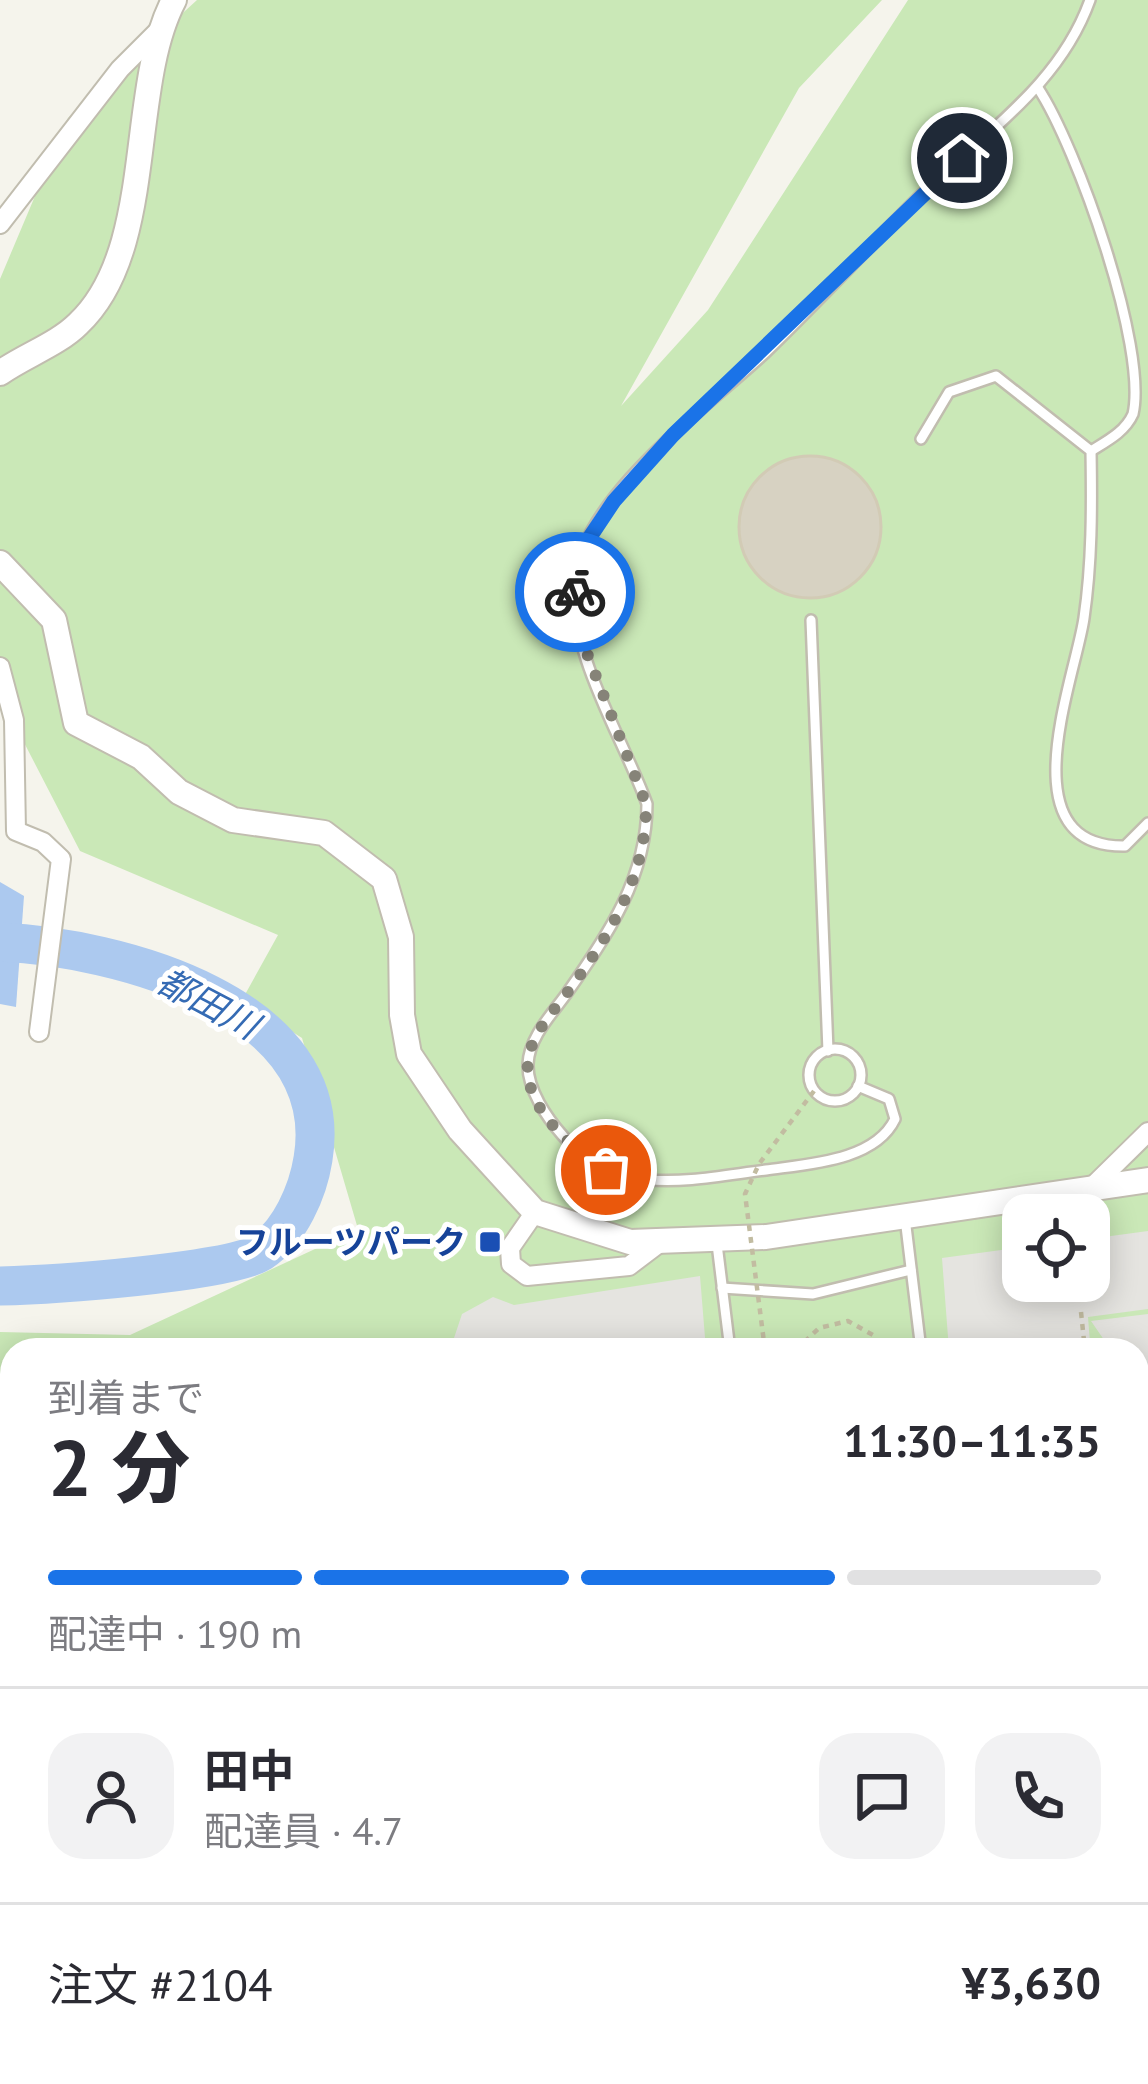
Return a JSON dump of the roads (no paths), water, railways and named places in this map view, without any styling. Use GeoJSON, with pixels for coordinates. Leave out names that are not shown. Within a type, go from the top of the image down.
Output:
{"type":"FeatureCollection","features":[{"type":"Feature","properties":{"kind":"street"},"geometry":{"type":"LineString","coordinates":[[0,224],[170,12]]}},
{"type":"Feature","properties":{"kind":"street"},"geometry":{"type":"LineString","coordinates":[[0,373],[78,324],[113,272],[170,12]]}},
{"type":"Feature","properties":{"kind":"street"},"geometry":{"type":"LineString","coordinates":[[0,563],[54,620],[76,723],[141,757],[179,792],[233,820],[324,833],[384,880],[401,938],[402,1015],[409,1054],[460,1130],[535,1212],[631,1242],[716,1239],[905,1218],[1148,1180]]}},
{"type":"Feature","properties":{"kind":"street"},"geometry":{"type":"LineString","coordinates":[[0,667],[14,720],[16,831],[43,842],[61,859],[39,1032]]}},
{"type":"Feature","properties":{"kind":"street"},"geometry":{"type":"LineString","coordinates":[[1093,1186],[1148,1132]]}},
{"type":"Feature","properties":{"kind":"street"},"geometry":{"type":"LineString","coordinates":[[535,1212],[511,1248],[511,1264],[526,1276],[629,1266],[662,1241]]}},
{"type":"Feature","properties":{"kind":"lane"},"geometry":{"type":"LineString","coordinates":[[858,1086],[889,1099],[895,1119],[876,1145],[796,1166],[653,1185],[606,1170],[573,1149],[548,1119],[527,1064],[537,1034],[622,906],[647,830],[646,804],[583,643],[575,580],[584,546],[614,501],[673,435],[1038,88],[1090,0]]}},
{"type":"Feature","properties":{"kind":"lane"},"geometry":{"type":"LineString","coordinates":[[1038,88],[1090,189],[1144,353],[1133,414],[1117,435],[1091,451]]}},
{"type":"Feature","properties":{"kind":"lane"},"geometry":{"type":"LineString","coordinates":[[921,439],[949,392],[996,376],[1091,451]]}},
{"type":"Feature","properties":{"kind":"lane"},"geometry":{"type":"LineString","coordinates":[[1091,451],[1092,528],[1084,622],[1063,697],[1054,763],[1058,800],[1082,831],[1112,846],[1125,846],[1148,823]]}},
{"type":"Feature","properties":{"kind":"lane"},"geometry":{"type":"LineString","coordinates":[[811,620],[828,1051]]}},
{"type":"Feature","properties":{"kind":"lane"},"geometry":{"type":"LineString","coordinates":[[828,1051],[849,1052],[859,1063],[858,1086],[846,1100],[834,1102],[814,1091],[808,1072],[812,1061],[828,1051]]}},
{"type":"Feature","properties":{"kind":"lane"},"geometry":{"type":"LineString","coordinates":[[905,1218],[920,1338]]}},
{"type":"Feature","properties":{"kind":"lane"},"geometry":{"type":"LineString","coordinates":[[716,1239],[728,1338]]}},
{"type":"Feature","properties":{"kind":"lane"},"geometry":{"type":"LineString","coordinates":[[722,1288],[813,1294],[911,1270]]}},
{"type":"Feature","properties":{"kind":"water"},"geometry":{"type":"Polygon","coordinates":[[[0,882],[24,896],[16,1007],[0,1004],[0,882]]]}},
{"type":"Feature","properties":{"kind":"waterway","name":"都田川"},"geometry":{"type":"LineString","coordinates":[[0,942],[101,956],[156,972],[209,994],[256,1024],[291,1060],[312,1105],[313,1159],[296,1210],[281,1234],[261,1252],[176,1272],[0,1286]]}},
{"type":"Feature","properties":{"kind":"place","name":"フルーツパーク"},"geometry":{"type":"Point","coordinates":[490,1242]}}]}
